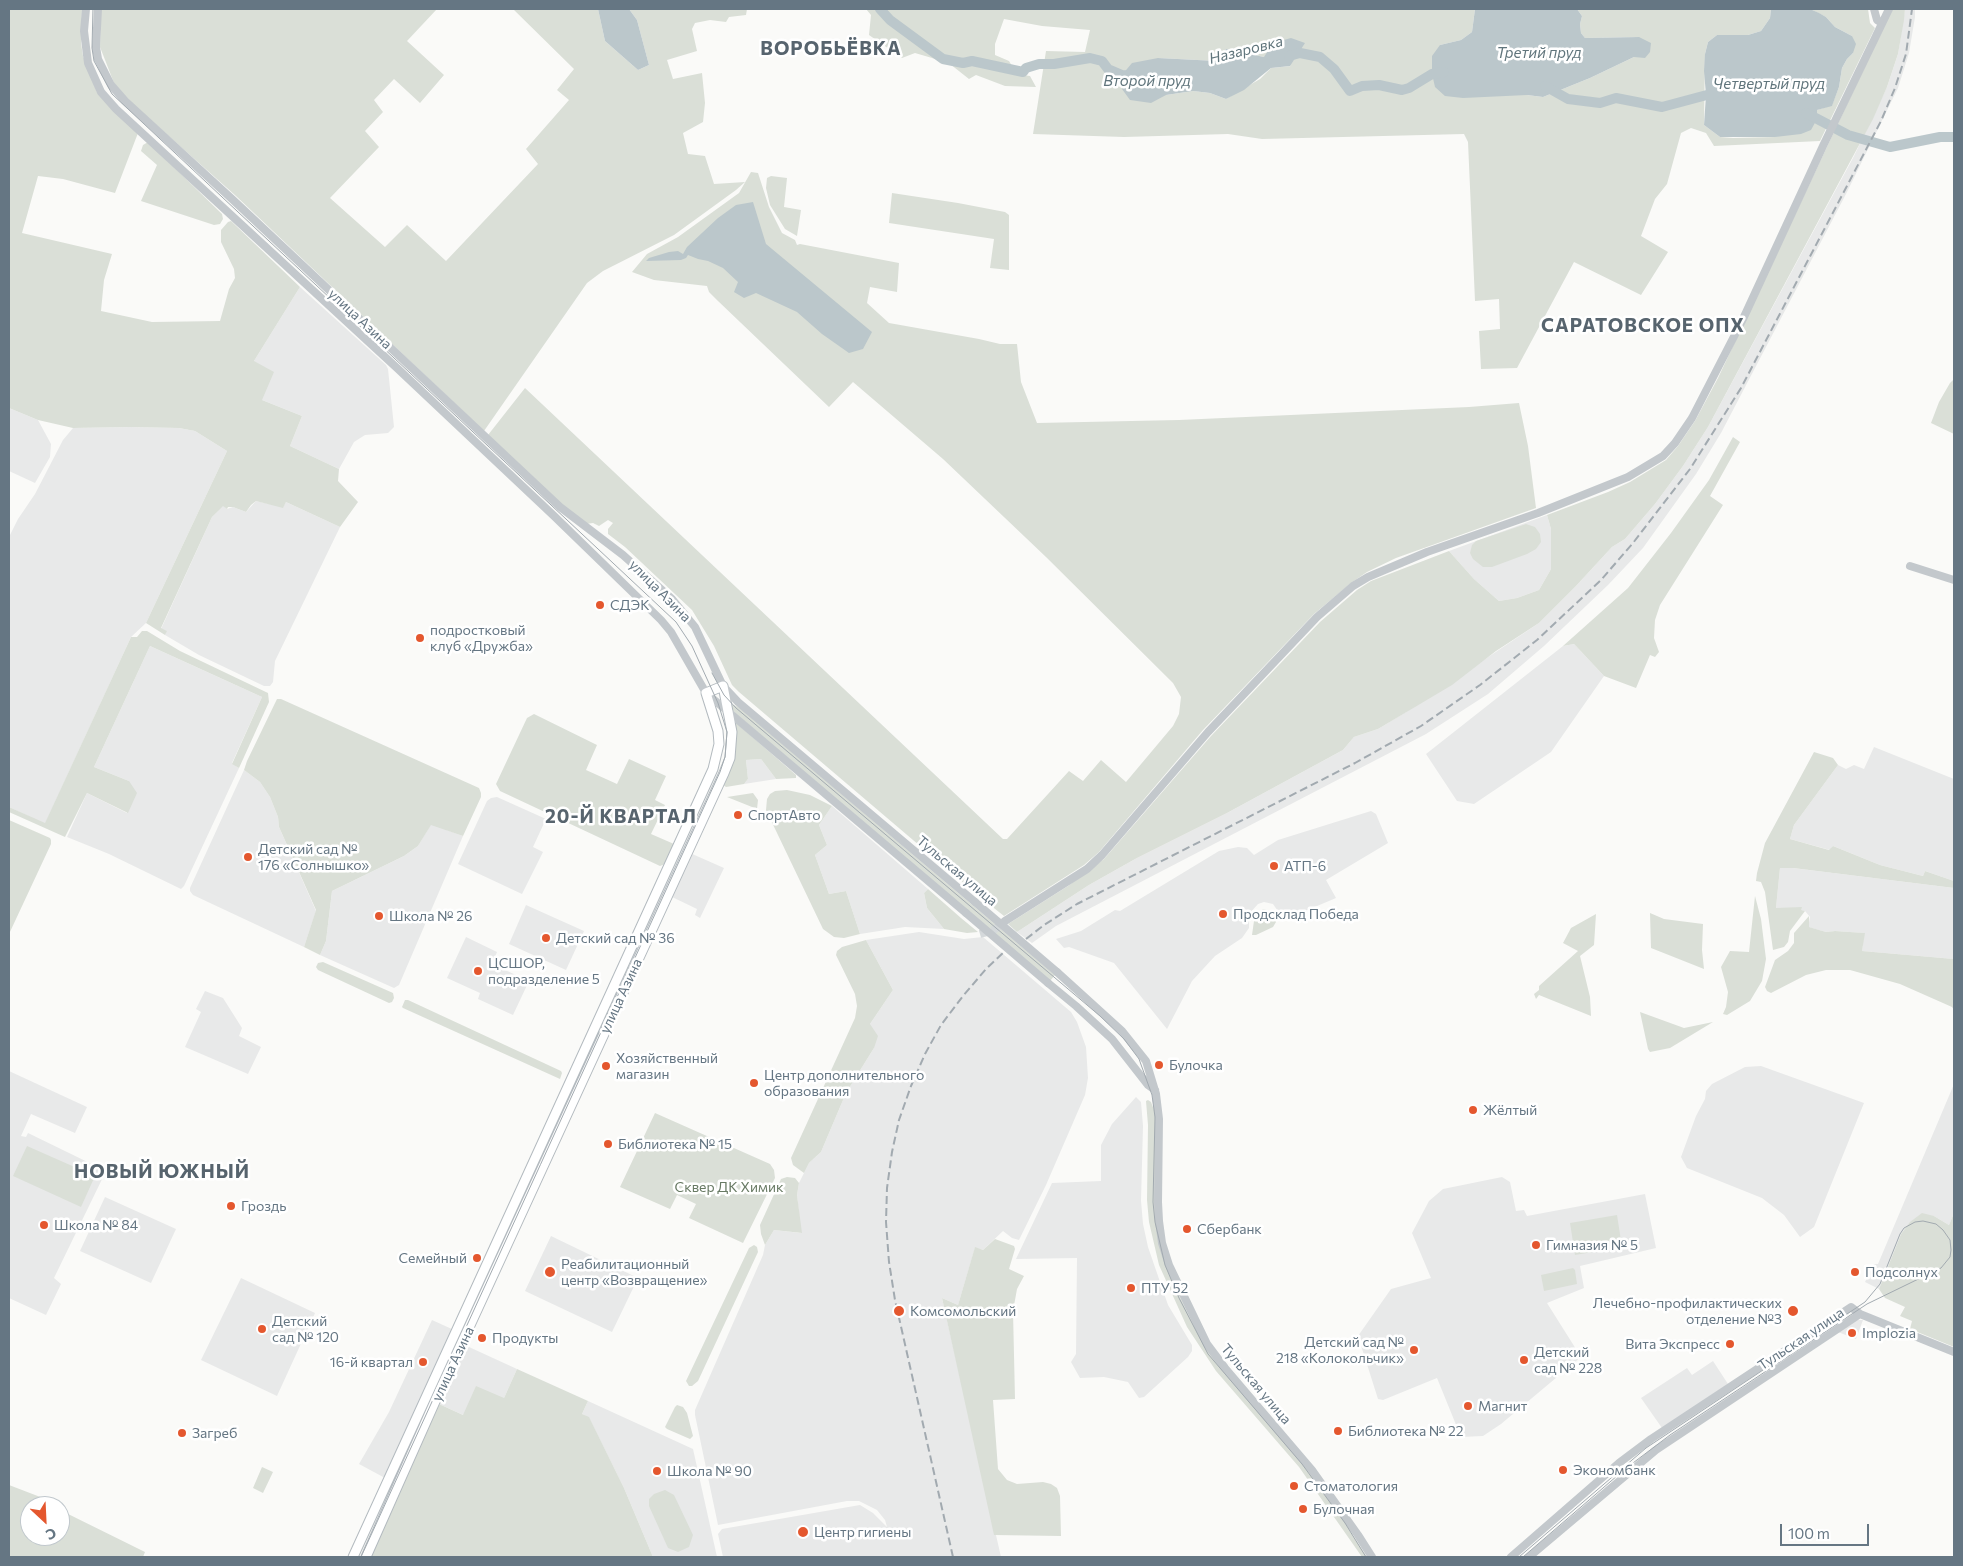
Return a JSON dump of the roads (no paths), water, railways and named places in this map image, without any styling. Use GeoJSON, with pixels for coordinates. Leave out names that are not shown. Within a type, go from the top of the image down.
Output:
{"type":"FeatureCollection","features":[{"type":"Feature","properties":{"kind":"main road"},"geometry":{"type":"LineString","coordinates":[[706,693],[723,686]]}},
{"type":"Feature","properties":{"kind":"main road","name":"улица Азина"},"geometry":{"type":"LineString","coordinates":[[366,1557],[437,1397],[724,773],[730,758],[732,732],[723,686]]}},
{"type":"Feature","properties":{"kind":"main road","name":"улица Азина"},"geometry":{"type":"LineString","coordinates":[[353,1557],[713,769],[719,744],[718,731],[706,693]]}},
{"type":"Feature","properties":{"kind":"street","name":"улица Азина"},"geometry":{"type":"LineString","coordinates":[[86,9],[84,31],[88,62],[101,92],[116,109],[397,368],[661,620],[671,632],[706,693]]}},
{"type":"Feature","properties":{"kind":"street","name":"улица Азина"},"geometry":{"type":"LineString","coordinates":[[98,9],[96,47],[98,59],[111,86],[125,102],[232,199],[560,507],[623,555],[685,613],[696,627],[723,686]]}},
{"type":"Feature","properties":{"kind":"street"},"geometry":{"type":"LineString","coordinates":[[1874,9],[1877,20],[1882,23]]}},
{"type":"Feature","properties":{"kind":"street"},"geometry":{"type":"LineString","coordinates":[[1005,921],[1087,869],[1102,855],[1208,732],[1317,617],[1353,586],[1368,577],[1428,552],[1538,513],[1628,477],[1663,456],[1675,443],[1692,418],[1739,327],[1889,9]]}},
{"type":"Feature","properties":{"kind":"street"},"geometry":{"type":"LineString","coordinates":[[584,545],[594,534]]}},
{"type":"Feature","properties":{"kind":"street"},"geometry":{"type":"LineString","coordinates":[[1910,566],[1954,580]]}},
{"type":"Feature","properties":{"kind":"street","name":"Тульская улица"},"geometry":{"type":"LineString","coordinates":[[723,686],[738,702],[1103,1012],[1135,1046],[1146,1061],[1155,1090],[1159,1119],[1159,1221],[1169,1265],[1182,1295],[1212,1352],[1312,1470],[1372,1557]]}},
{"type":"Feature","properties":{"kind":"street","name":"Тульская улица"},"geometry":{"type":"LineString","coordinates":[[706,693],[1112,1039],[1148,1085],[1155,1090]]}},
{"type":"Feature","properties":{"kind":"street","name":"Тульская улица"},"geometry":{"type":"LineString","coordinates":[[1511,1557],[1619,1463],[1656,1435],[1851,1307],[1860,1314],[1656,1450],[1529,1557]]}},
{"type":"Feature","properties":{"kind":"street"},"geometry":{"type":"LineString","coordinates":[[1860,1314],[1954,1352]]}},
{"type":"Feature","properties":{"kind":"water"},"geometry":{"type":"Polygon","coordinates":[[[598,9],[629,9],[637,20],[649,65],[638,70],[605,41],[598,9]]]}},
{"type":"Feature","properties":{"kind":"water","name":"Третий пруд"},"geometry":{"type":"Polygon","coordinates":[[[1475,9],[1577,9],[1582,16],[1580,24],[1581,33],[1585,38],[1639,37],[1651,43],[1650,52],[1645,58],[1634,57],[1590,78],[1543,97],[1527,95],[1463,98],[1445,96],[1435,87],[1432,74],[1432,56],[1440,45],[1461,40],[1472,32],[1475,9]]]}},
{"type":"Feature","properties":{"kind":"water","name":"Четвертый пруд"},"geometry":{"type":"Polygon","coordinates":[[[1771,9],[1810,9],[1826,17],[1835,27],[1852,36],[1856,44],[1853,53],[1842,68],[1839,87],[1832,106],[1817,110],[1817,119],[1811,130],[1801,134],[1775,137],[1720,137],[1704,125],[1706,95],[1704,71],[1708,42],[1717,35],[1748,35],[1761,31],[1770,18],[1771,9]]]}},
{"type":"Feature","properties":{"kind":"water","name":"Второй пруд"},"geometry":{"type":"Polygon","coordinates":[[[1291,38],[1305,43],[1290,66],[1271,68],[1244,90],[1226,99],[1210,93],[1193,91],[1166,95],[1151,103],[1130,100],[1122,89],[1122,75],[1132,63],[1158,58],[1217,61],[1226,49],[1264,57],[1273,43],[1291,38]]]}},
{"type":"Feature","properties":{"kind":"water"},"geometry":{"type":"Polygon","coordinates":[[[753,202],[766,244],[872,332],[863,349],[849,353],[822,334],[797,312],[756,293],[744,298],[734,292],[738,282],[723,268],[708,261],[688,255],[681,260],[646,261],[649,258],[669,252],[678,251],[683,254],[687,247],[718,218],[736,205],[753,202]]]}},
{"type":"Feature","properties":{"kind":"waterway","name":"Назаровка"},"geometry":{"type":"LineString","coordinates":[[880,9],[890,20],[943,59],[963,63],[972,61],[1023,72],[1026,68],[1039,64],[1054,64],[1090,58],[1102,61],[1108,69],[1122,75],[1135,76]]}},
{"type":"Feature","properties":{"kind":"waterway","name":"Назаровка"},"geometry":{"type":"LineString","coordinates":[[1289,56],[1300,53],[1320,57],[1334,69],[1350,91],[1362,86],[1379,85],[1402,90],[1409,88],[1432,74],[1444,72]]}},
{"type":"Feature","properties":{"kind":"waterway","name":"Назаровка"},"geometry":{"type":"LineString","coordinates":[[1545,86],[1568,99],[1600,103],[1616,98],[1662,107],[1718,92]]}},
{"type":"Feature","properties":{"kind":"waterway","name":"Назаровка"},"geometry":{"type":"LineString","coordinates":[[1806,113],[1848,135],[1890,147],[1940,137],[1954,137]]}},
{"type":"Feature","properties":{"kind":"tunnel"},"geometry":{"type":"LineString","coordinates":[[980,934],[994,930],[1005,921]]}},
{"type":"Feature","properties":{"kind":"tram line"},"geometry":{"type":"LineString","coordinates":[[93,9],[92,48],[94,61],[112,94],[676,622],[692,646],[718,703],[727,732],[725,757],[720,772],[361,1557]]}},
{"type":"Feature","properties":{"kind":"tram line"},"geometry":{"type":"LineString","coordinates":[[712,673],[724,695],[736,708],[1100,1016],[1124,1039],[1139,1059],[1152,1095],[1155,1117],[1153,1202],[1155,1222],[1165,1265],[1179,1298],[1208,1354],[1302,1464],[1345,1523],[1366,1557]]}},
{"type":"Feature","properties":{"kind":"tram line"},"geometry":{"type":"LineString","coordinates":[[1519,1557],[1646,1448],[1865,1302],[1880,1284],[1904,1228],[1915,1222],[1923,1221],[1936,1224],[1943,1230],[1950,1240],[1951,1250],[1950,1257],[1941,1268],[1867,1304],[1670,1435],[1625,1469],[1523,1557]]}},
{"type":"Feature","properties":{"kind":"railway"},"geometry":{"type":"LineString","coordinates":[[1026,939],[1077,904],[1355,763],[1421,726],[1480,685],[1537,640],[1601,580],[1633,543],[1690,469],[1741,388],[1881,121],[1895,88],[1906,54],[1912,9]]}},
{"type":"Feature","properties":{"kind":"railway"},"geometry":{"type":"LineString","coordinates":[[953,1557],[895,1300],[889,1262],[886,1222],[887,1188],[899,1120],[925,1054],[941,1025],[963,996],[986,969],[1003,953]]}},
{"type":"Feature","properties":{"kind":"place","name":"СДЭК"},"geometry":{"type":"Point","coordinates":[600,605]}},
{"type":"Feature","properties":{"kind":"place","name":"подростковый клуб «Дружба»"},"geometry":{"type":"Point","coordinates":[420,638]}},
{"type":"Feature","properties":{"kind":"place","name":"СпортАвто"},"geometry":{"type":"Point","coordinates":[738,815]}},
{"type":"Feature","properties":{"kind":"place","name":"Детский сад № 176 «Солнышко»"},"geometry":{"type":"Point","coordinates":[248,857]}},
{"type":"Feature","properties":{"kind":"place","name":"АТП-6"},"geometry":{"type":"Point","coordinates":[1274,866]}},
{"type":"Feature","properties":{"kind":"place","name":"Продсклад Победа"},"geometry":{"type":"Point","coordinates":[1223,914]}},
{"type":"Feature","properties":{"kind":"place","name":"Школа № 26"},"geometry":{"type":"Point","coordinates":[379,916]}},
{"type":"Feature","properties":{"kind":"place","name":"Детский сад № 36"},"geometry":{"type":"Point","coordinates":[546,938]}},
{"type":"Feature","properties":{"kind":"place","name":"ЦСШОР, подразделение 5"},"geometry":{"type":"Point","coordinates":[478,971]}},
{"type":"Feature","properties":{"kind":"place","name":"Булочка"},"geometry":{"type":"Point","coordinates":[1159,1065]}},
{"type":"Feature","properties":{"kind":"place","name":"Хозяйственный магазин"},"geometry":{"type":"Point","coordinates":[606,1066]}},
{"type":"Feature","properties":{"kind":"place","name":"Центр дополнительного образования"},"geometry":{"type":"Point","coordinates":[754,1083]}},
{"type":"Feature","properties":{"kind":"place","name":"Жёлтый"},"geometry":{"type":"Point","coordinates":[1473,1110]}},
{"type":"Feature","properties":{"kind":"place","name":"Библиотека № 15"},"geometry":{"type":"Point","coordinates":[608,1144]}},
{"type":"Feature","properties":{"kind":"place","name":"Гроздь"},"geometry":{"type":"Point","coordinates":[231,1206]}},
{"type":"Feature","properties":{"kind":"place","name":"Школа № 84"},"geometry":{"type":"Point","coordinates":[44,1225]}},
{"type":"Feature","properties":{"kind":"place","name":"Сбербанк"},"geometry":{"type":"Point","coordinates":[1187,1229]}},
{"type":"Feature","properties":{"kind":"place","name":"Гимназия № 5"},"geometry":{"type":"Point","coordinates":[1536,1245]}},
{"type":"Feature","properties":{"kind":"place","name":"Семейный"},"geometry":{"type":"Point","coordinates":[477,1258]}},
{"type":"Feature","properties":{"kind":"place","name":"Реабилитационный центр «Возвращение»"},"geometry":{"type":"Point","coordinates":[550,1272]}},
{"type":"Feature","properties":{"kind":"place","name":"Подсолнух"},"geometry":{"type":"Point","coordinates":[1855,1272]}},
{"type":"Feature","properties":{"kind":"place","name":"ПТУ 52"},"geometry":{"type":"Point","coordinates":[1131,1288]}},
{"type":"Feature","properties":{"kind":"place","name":"Комсомольский"},"geometry":{"type":"Point","coordinates":[899,1311]}},
{"type":"Feature","properties":{"kind":"place","name":"Лечебно-профилактических отделение №3"},"geometry":{"type":"Point","coordinates":[1793,1311]}},
{"type":"Feature","properties":{"kind":"place","name":"Детский сад № 120"},"geometry":{"type":"Point","coordinates":[262,1329]}},
{"type":"Feature","properties":{"kind":"place","name":"Implozia"},"geometry":{"type":"Point","coordinates":[1852,1333]}},
{"type":"Feature","properties":{"kind":"place","name":"Продукты"},"geometry":{"type":"Point","coordinates":[482,1338]}},
{"type":"Feature","properties":{"kind":"place","name":"Вита Экспресс"},"geometry":{"type":"Point","coordinates":[1730,1344]}},
{"type":"Feature","properties":{"kind":"place","name":"Детский сад № 218 «Колокольчик»"},"geometry":{"type":"Point","coordinates":[1414,1350]}},
{"type":"Feature","properties":{"kind":"place","name":"Детский сад № 228"},"geometry":{"type":"Point","coordinates":[1524,1360]}},
{"type":"Feature","properties":{"kind":"place","name":"16-й квартал"},"geometry":{"type":"Point","coordinates":[423,1362]}},
{"type":"Feature","properties":{"kind":"place","name":"Магнит"},"geometry":{"type":"Point","coordinates":[1468,1406]}},
{"type":"Feature","properties":{"kind":"place","name":"Библиотека № 22"},"geometry":{"type":"Point","coordinates":[1338,1431]}},
{"type":"Feature","properties":{"kind":"place","name":"Загреб"},"geometry":{"type":"Point","coordinates":[182,1433]}},
{"type":"Feature","properties":{"kind":"place","name":"Экономбанк"},"geometry":{"type":"Point","coordinates":[1563,1470]}},
{"type":"Feature","properties":{"kind":"place","name":"Школа № 90"},"geometry":{"type":"Point","coordinates":[657,1471]}},
{"type":"Feature","properties":{"kind":"place","name":"Стоматология"},"geometry":{"type":"Point","coordinates":[1294,1486]}},
{"type":"Feature","properties":{"kind":"place","name":"Булочная"},"geometry":{"type":"Point","coordinates":[1303,1509]}},
{"type":"Feature","properties":{"kind":"place","name":"Центр гигиены"},"geometry":{"type":"Point","coordinates":[803,1532]}},
{"type":"Feature","properties":{"kind":"district","name":"ВОРОБЬЁВКА"},"geometry":{"type":"Point","coordinates":[831,49]}},
{"type":"Feature","properties":{"kind":"district","name":"САРАТОВСКОЕ ОПХ"},"geometry":{"type":"Point","coordinates":[1643,326]}},
{"type":"Feature","properties":{"kind":"district","name":"20-Й КВАРТАЛ"},"geometry":{"type":"Point","coordinates":[621,817]}},
{"type":"Feature","properties":{"kind":"district","name":"НОВЫЙ ЮЖНЫЙ"},"geometry":{"type":"Point","coordinates":[162,1172]}},
{"type":"Feature","properties":{"kind":"park label","name":"Сквер ДК Химик"},"geometry":{"type":"Point","coordinates":[729,1187]}}]}
